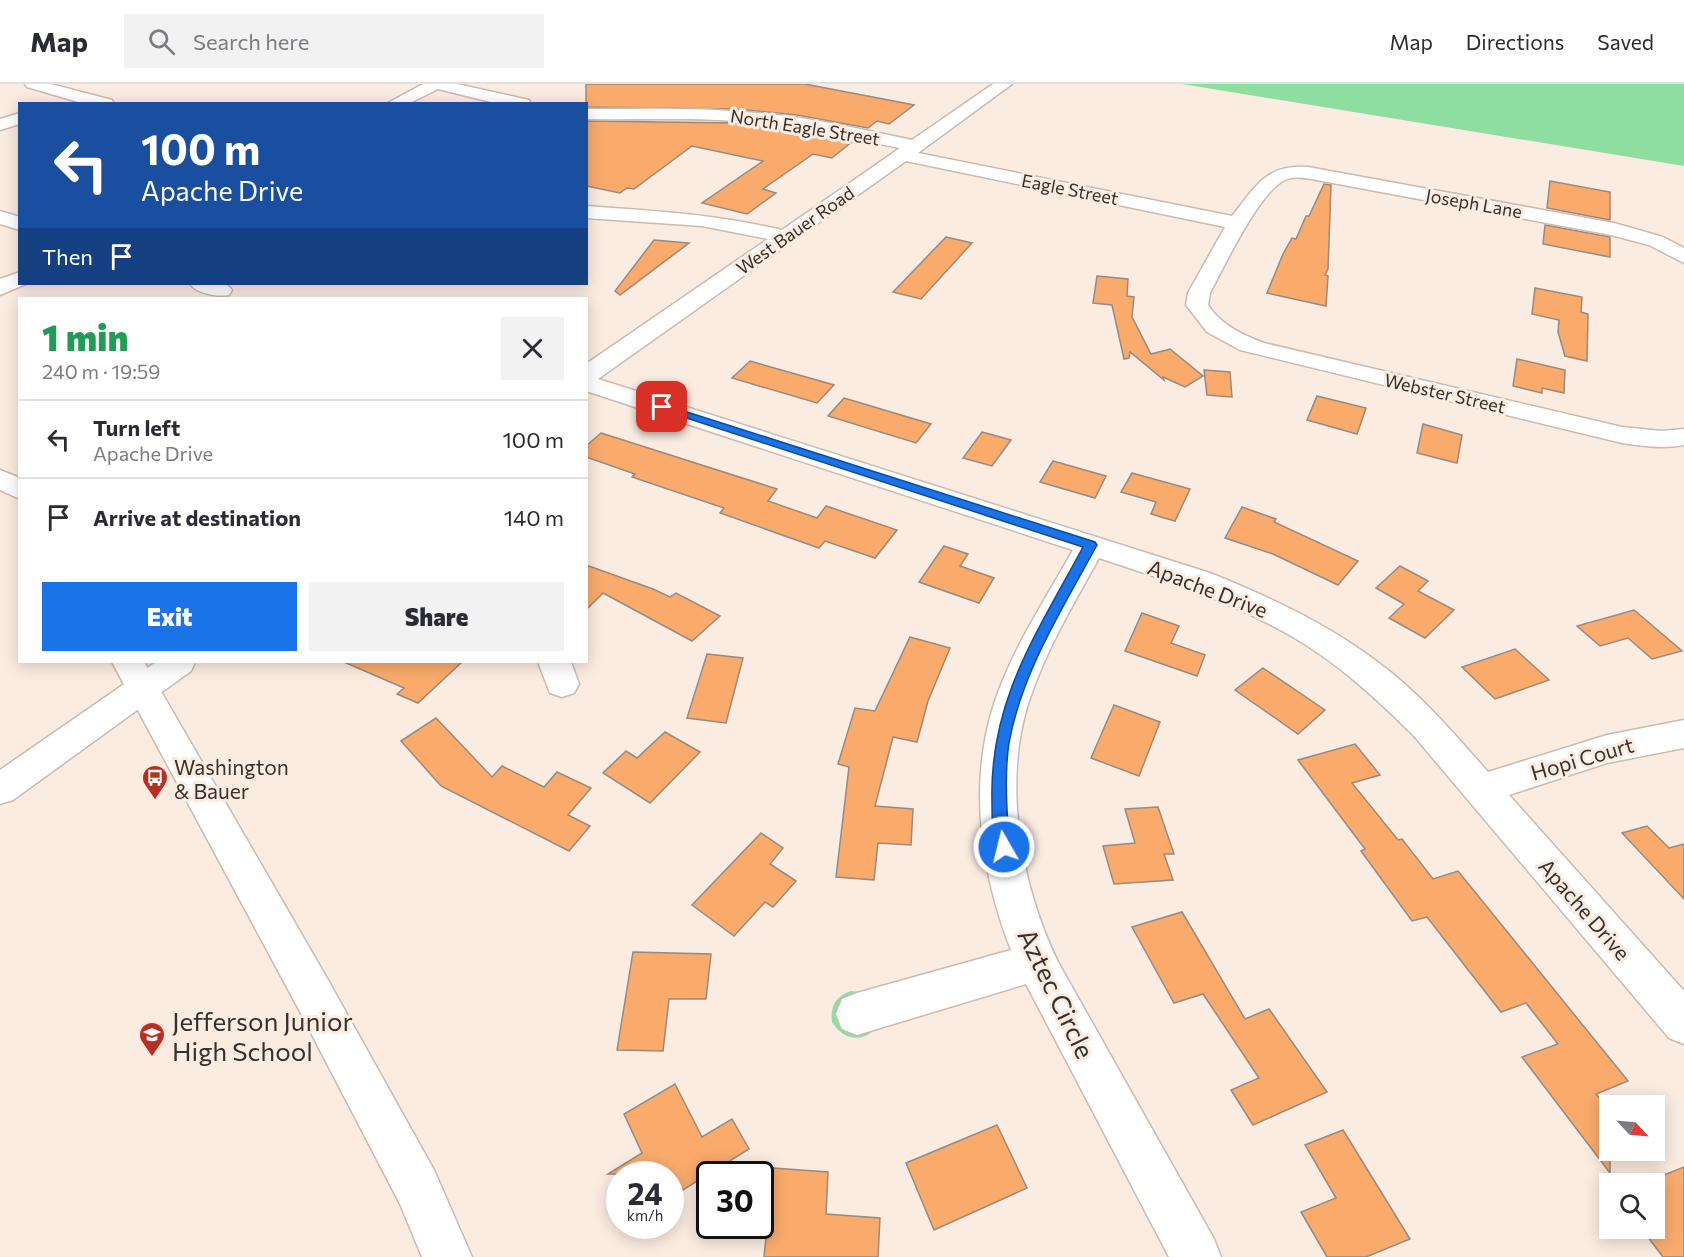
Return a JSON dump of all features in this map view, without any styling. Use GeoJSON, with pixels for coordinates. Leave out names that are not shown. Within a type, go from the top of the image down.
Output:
{"type":"FeatureCollection","features":[{"type":"Feature","properties":{"kind":"street"},"geometry":{"type":"LineString","coordinates":[[33,84],[79,96],[105,95]]}},
{"type":"Feature","properties":{"kind":"street"},"geometry":{"type":"LineString","coordinates":[[398,102],[435,84],[514,102]]}},
{"type":"Feature","properties":{"kind":"street","name":"West Bauer Road"},"geometry":{"type":"LineString","coordinates":[[588,375],[1004,84]]}},
{"type":"Feature","properties":{"kind":"street"},"geometry":{"type":"LineString","coordinates":[[64,102],[79,96]]}},
{"type":"Feature","properties":{"kind":"street","name":"North Eagle Street"},"geometry":{"type":"LineString","coordinates":[[588,114],[755,117],[833,129],[909,151]]}},
{"type":"Feature","properties":{"kind":"street"},"geometry":{"type":"LineString","coordinates":[[0,125],[18,119]]}},
{"type":"Feature","properties":{"kind":"street","name":"Eagle Street"},"geometry":{"type":"LineString","coordinates":[[909,151],[1237,222]]}},
{"type":"Feature","properties":{"kind":"street","name":"Joseph Lane"},"geometry":{"type":"LineString","coordinates":[[1237,222],[1275,177],[1290,173],[1322,175],[1614,229],[1656,241],[1684,257]]}},
{"type":"Feature","properties":{"kind":"street"},"geometry":{"type":"LineString","coordinates":[[588,212],[702,220],[736,225],[785,237]]}},
{"type":"Feature","properties":{"kind":"street"},"geometry":{"type":"LineString","coordinates":[[0,218],[18,223]]}},
{"type":"Feature","properties":{"kind":"street","name":"Webster Street"},"geometry":{"type":"LineString","coordinates":[[1237,222],[1199,293],[1197,305],[1212,325],[1243,343],[1304,360],[1622,435],[1673,440],[1684,437]]}},
{"type":"Feature","properties":{"kind":"street"},"geometry":{"type":"LineString","coordinates":[[0,288],[18,279]]}},
{"type":"Feature","properties":{"kind":"street","name":"Apache Drive"},"geometry":{"type":"LineString","coordinates":[[588,384],[1199,580],[1250,601],[1306,630],[1382,684],[1426,726],[1684,1023]]}},
{"type":"Feature","properties":{"kind":"street"},"geometry":{"type":"LineString","coordinates":[[0,479],[18,489]]}},
{"type":"Feature","properties":{"kind":"street","name":"Aztec Circle"},"geometry":{"type":"LineString","coordinates":[[1090,545],[1029,661],[1011,704],[1002,744],[999,780],[1000,827],[1012,887],[1036,962],[1196,1257]]}},
{"type":"Feature","properties":{"kind":"street"},"geometry":{"type":"LineString","coordinates":[[0,789],[135,674],[175,663]]}},
{"type":"Feature","properties":{"kind":"street"},"geometry":{"type":"LineString","coordinates":[[135,674],[313,994],[411,1177],[447,1257]]}},
{"type":"Feature","properties":{"kind":"street","name":"Hopi Court"},"geometry":{"type":"LineString","coordinates":[[1482,790],[1525,774],[1647,739],[1684,734]]}},
{"type":"Feature","properties":{"kind":"street"},"geometry":{"type":"LineString","coordinates":[[857,1014],[1036,962]]}},
{"type":"Feature","properties":{"kind":"green space"},"geometry":{"type":"Polygon","coordinates":[[[1182,84],[1684,84],[1684,166],[1182,84]]]}},
{"type":"Feature","properties":{"kind":"green space"},"geometry":{"type":"Polygon","coordinates":[[[851,991],[865,993],[877,1027],[859,1038],[847,1036],[832,1022],[835,1002],[851,991]]]}},
{"type":"Feature","properties":{"kind":"building"},"geometry":{"type":"Polygon","coordinates":[[[586,84],[805,84],[914,105],[889,124],[877,121],[868,128],[797,115],[736,109],[588,107],[588,102],[586,102],[586,84]]]}},
{"type":"Feature","properties":{"kind":"building"},"geometry":{"type":"Polygon","coordinates":[[[588,121],[738,123],[795,130],[853,141],[832,158],[813,154],[763,189],[776,193],[747,214],[702,203],[763,161],[692,146],[634,189],[627,188],[620,193],[588,186],[588,121]]]}},
{"type":"Feature","properties":{"kind":"building"},"geometry":{"type":"Polygon","coordinates":[[[1550,181],[1610,192],[1610,220],[1547,208],[1550,181]]]}},
{"type":"Feature","properties":{"kind":"building"},"geometry":{"type":"Polygon","coordinates":[[[1324,184],[1331,185],[1328,269],[1325,275],[1328,276],[1326,306],[1267,293],[1283,254],[1292,238],[1296,239],[1324,184]]]}},
{"type":"Feature","properties":{"kind":"building"},"geometry":{"type":"Polygon","coordinates":[[[1545,225],[1610,237],[1610,257],[1543,244],[1545,225]]]}},
{"type":"Feature","properties":{"kind":"building"},"geometry":{"type":"Polygon","coordinates":[[[946,237],[972,243],[921,299],[893,292],[946,237]]]}},
{"type":"Feature","properties":{"kind":"building"},"geometry":{"type":"Polygon","coordinates":[[[654,240],[689,243],[620,295],[615,291],[654,240]]]}},
{"type":"Feature","properties":{"kind":"building"},"geometry":{"type":"Polygon","coordinates":[[[1097,276],[1128,279],[1127,296],[1134,297],[1132,317],[1151,354],[1170,349],[1203,376],[1185,387],[1163,377],[1164,380],[1130,352],[1129,358],[1124,359],[1112,305],[1093,303],[1097,276]]]}},
{"type":"Feature","properties":{"kind":"building"},"geometry":{"type":"Polygon","coordinates":[[[1535,288],[1582,297],[1581,312],[1588,314],[1587,361],[1565,356],[1558,332],[1559,320],[1532,314],[1535,288]]]}},
{"type":"Feature","properties":{"kind":"building"},"geometry":{"type":"Polygon","coordinates":[[[1517,359],[1565,370],[1564,393],[1542,388],[1542,393],[1513,386],[1517,359]]]}},
{"type":"Feature","properties":{"kind":"building"},"geometry":{"type":"Polygon","coordinates":[[[750,361],[834,385],[817,403],[732,378],[750,361]]]}},
{"type":"Feature","properties":{"kind":"building"},"geometry":{"type":"Polygon","coordinates":[[[1204,370],[1230,372],[1232,397],[1207,395],[1204,370]]]}},
{"type":"Feature","properties":{"kind":"building"},"geometry":{"type":"Polygon","coordinates":[[[1317,396],[1366,408],[1357,434],[1307,420],[1317,396]]]}},
{"type":"Feature","properties":{"kind":"building"},"geometry":{"type":"Polygon","coordinates":[[[844,398],[931,424],[916,443],[828,416],[844,398]]]}},
{"type":"Feature","properties":{"kind":"building"},"geometry":{"type":"Polygon","coordinates":[[[1423,424],[1462,435],[1457,463],[1417,453],[1423,424]]]}},
{"type":"Feature","properties":{"kind":"building"},"geometry":{"type":"Polygon","coordinates":[[[982,432],[1011,440],[992,466],[963,458],[982,432]]]}},
{"type":"Feature","properties":{"kind":"building"},"geometry":{"type":"Polygon","coordinates":[[[601,433],[777,489],[768,501],[817,518],[826,506],[897,530],[875,558],[825,541],[819,548],[720,513],[724,508],[632,477],[635,474],[588,458],[588,444],[601,433]]]}},
{"type":"Feature","properties":{"kind":"building"},"geometry":{"type":"Polygon","coordinates":[[[1053,461],[1106,476],[1095,498],[1040,482],[1053,461]]]}},
{"type":"Feature","properties":{"kind":"building"},"geometry":{"type":"Polygon","coordinates":[[[1132,473],[1190,489],[1175,521],[1151,514],[1156,502],[1121,492],[1132,473]]]}},
{"type":"Feature","properties":{"kind":"building"},"geometry":{"type":"Polygon","coordinates":[[[1242,507],[1276,519],[1274,522],[1358,561],[1338,585],[1273,554],[1225,538],[1242,507]]]}},
{"type":"Feature","properties":{"kind":"building"},"geometry":{"type":"Polygon","coordinates":[[[944,546],[968,554],[960,566],[994,578],[979,603],[919,582],[944,546]]]}},
{"type":"Feature","properties":{"kind":"building"},"geometry":{"type":"Polygon","coordinates":[[[588,566],[670,597],[676,593],[720,616],[692,641],[603,593],[588,608],[588,566]]]}},
{"type":"Feature","properties":{"kind":"building"},"geometry":{"type":"Polygon","coordinates":[[[1400,566],[1428,581],[1418,591],[1454,610],[1425,638],[1389,618],[1404,604],[1376,588],[1400,566]]]}},
{"type":"Feature","properties":{"kind":"building"},"geometry":{"type":"Polygon","coordinates":[[[1634,610],[1682,651],[1652,659],[1628,638],[1600,646],[1577,626],[1634,610]]]}},
{"type":"Feature","properties":{"kind":"building"},"geometry":{"type":"Polygon","coordinates":[[[1142,613],[1179,626],[1171,643],[1205,655],[1197,676],[1125,651],[1142,613]]]}},
{"type":"Feature","properties":{"kind":"building"},"geometry":{"type":"Polygon","coordinates":[[[910,637],[950,648],[928,701],[917,742],[893,737],[875,806],[913,809],[911,845],[878,843],[874,880],[836,877],[849,767],[838,764],[855,708],[875,711],[910,637]]]}},
{"type":"Feature","properties":{"kind":"building"},"geometry":{"type":"Polygon","coordinates":[[[1515,649],[1549,680],[1495,699],[1462,667],[1515,649]]]}},
{"type":"Feature","properties":{"kind":"building"},"geometry":{"type":"Polygon","coordinates":[[[707,654],[743,658],[726,723],[687,718],[707,654]]]}},
{"type":"Feature","properties":{"kind":"building"},"geometry":{"type":"Polygon","coordinates":[[[346,663],[461,663],[418,703],[397,694],[404,688],[346,663]]]}},
{"type":"Feature","properties":{"kind":"building"},"geometry":{"type":"Polygon","coordinates":[[[1263,668],[1325,710],[1298,734],[1235,690],[1263,668]]]}},
{"type":"Feature","properties":{"kind":"building"},"geometry":{"type":"Polygon","coordinates":[[[1114,705],[1160,722],[1139,776],[1091,758],[1114,705]]]}},
{"type":"Feature","properties":{"kind":"building"},"geometry":{"type":"Polygon","coordinates":[[[436,718],[492,777],[502,766],[544,787],[557,772],[591,788],[568,815],[590,826],[569,851],[441,786],[401,741],[436,718]]]}},
{"type":"Feature","properties":{"kind":"building"},"geometry":{"type":"Polygon","coordinates":[[[665,732],[700,752],[650,803],[603,773],[626,751],[637,758],[665,732]]]}},
{"type":"Feature","properties":{"kind":"building"},"geometry":{"type":"Polygon","coordinates":[[[1355,744],[1380,775],[1352,783],[1398,840],[1402,839],[1433,879],[1458,871],[1628,1081],[1596,1094],[1599,1098],[1599,1158],[1522,1057],[1558,1044],[1526,1003],[1501,1012],[1427,917],[1412,921],[1361,851],[1365,849],[1298,760],[1355,744]]]}},
{"type":"Feature","properties":{"kind":"building"},"geometry":{"type":"Polygon","coordinates":[[[1158,807],[1174,854],[1164,854],[1173,880],[1114,884],[1103,846],[1135,843],[1125,809],[1158,807]]]}},
{"type":"Feature","properties":{"kind":"building"},"geometry":{"type":"Polygon","coordinates":[[[1647,826],[1669,848],[1684,844],[1684,899],[1622,833],[1647,826]]]}},
{"type":"Feature","properties":{"kind":"building"},"geometry":{"type":"Polygon","coordinates":[[[761,833],[783,848],[770,864],[796,881],[773,907],[765,902],[734,936],[692,905],[761,833]]]}},
{"type":"Feature","properties":{"kind":"building"},"geometry":{"type":"Polygon","coordinates":[[[1182,912],[1245,1019],[1269,1009],[1327,1092],[1253,1125],[1231,1090],[1259,1078],[1203,994],[1174,1003],[1132,927],[1182,912]]]}},
{"type":"Feature","properties":{"kind":"building"},"geometry":{"type":"Polygon","coordinates":[[[633,952],[711,954],[706,999],[669,999],[663,1051],[617,1050],[633,952]]]}},
{"type":"Feature","properties":{"kind":"building"},"geometry":{"type":"Polygon","coordinates":[[[675,1084],[702,1137],[732,1119],[749,1149],[730,1161],[696,1161],[696,1182],[684,1189],[684,1161],[629,1161],[642,1153],[624,1114],[675,1084]]]}},
{"type":"Feature","properties":{"kind":"building"},"geometry":{"type":"Polygon","coordinates":[[[997,1125],[1027,1188],[934,1230],[906,1163],[997,1125]]]}},
{"type":"Feature","properties":{"kind":"building"},"geometry":{"type":"Polygon","coordinates":[[[1343,1130],[1410,1239],[1366,1257],[1327,1257],[1301,1212],[1336,1198],[1305,1145],[1343,1130]]]}},
{"type":"Feature","properties":{"kind":"building"},"geometry":{"type":"Polygon","coordinates":[[[1601,1161],[1610,1161],[1610,1173],[1601,1161]]]}},
{"type":"Feature","properties":{"kind":"building"},"geometry":{"type":"Polygon","coordinates":[[[1684,1167],[1684,1257],[1663,1257],[1649,1239],[1665,1239],[1665,1175],[1684,1167]]]}},
{"type":"Feature","properties":{"kind":"building"},"geometry":{"type":"Polygon","coordinates":[[[774,1168],[828,1172],[826,1214],[880,1218],[878,1257],[764,1257],[766,1239],[774,1239],[774,1168]]]}},
{"type":"Feature","properties":{"kind":"place","name":"Washington & Bauer"},"geometry":{"type":"Point","coordinates":[155,801]}},
{"type":"Feature","properties":{"kind":"place","name":"Jefferson Junior High School"},"geometry":{"type":"Point","coordinates":[152,1058]}},
{"type":"Feature","properties":{"kind":"route"},"geometry":{"type":"LineString","coordinates":[[662,407],[1090,545],[1029,661],[1011,704],[1002,744],[999,780],[1000,827],[1004,847]]}}]}
